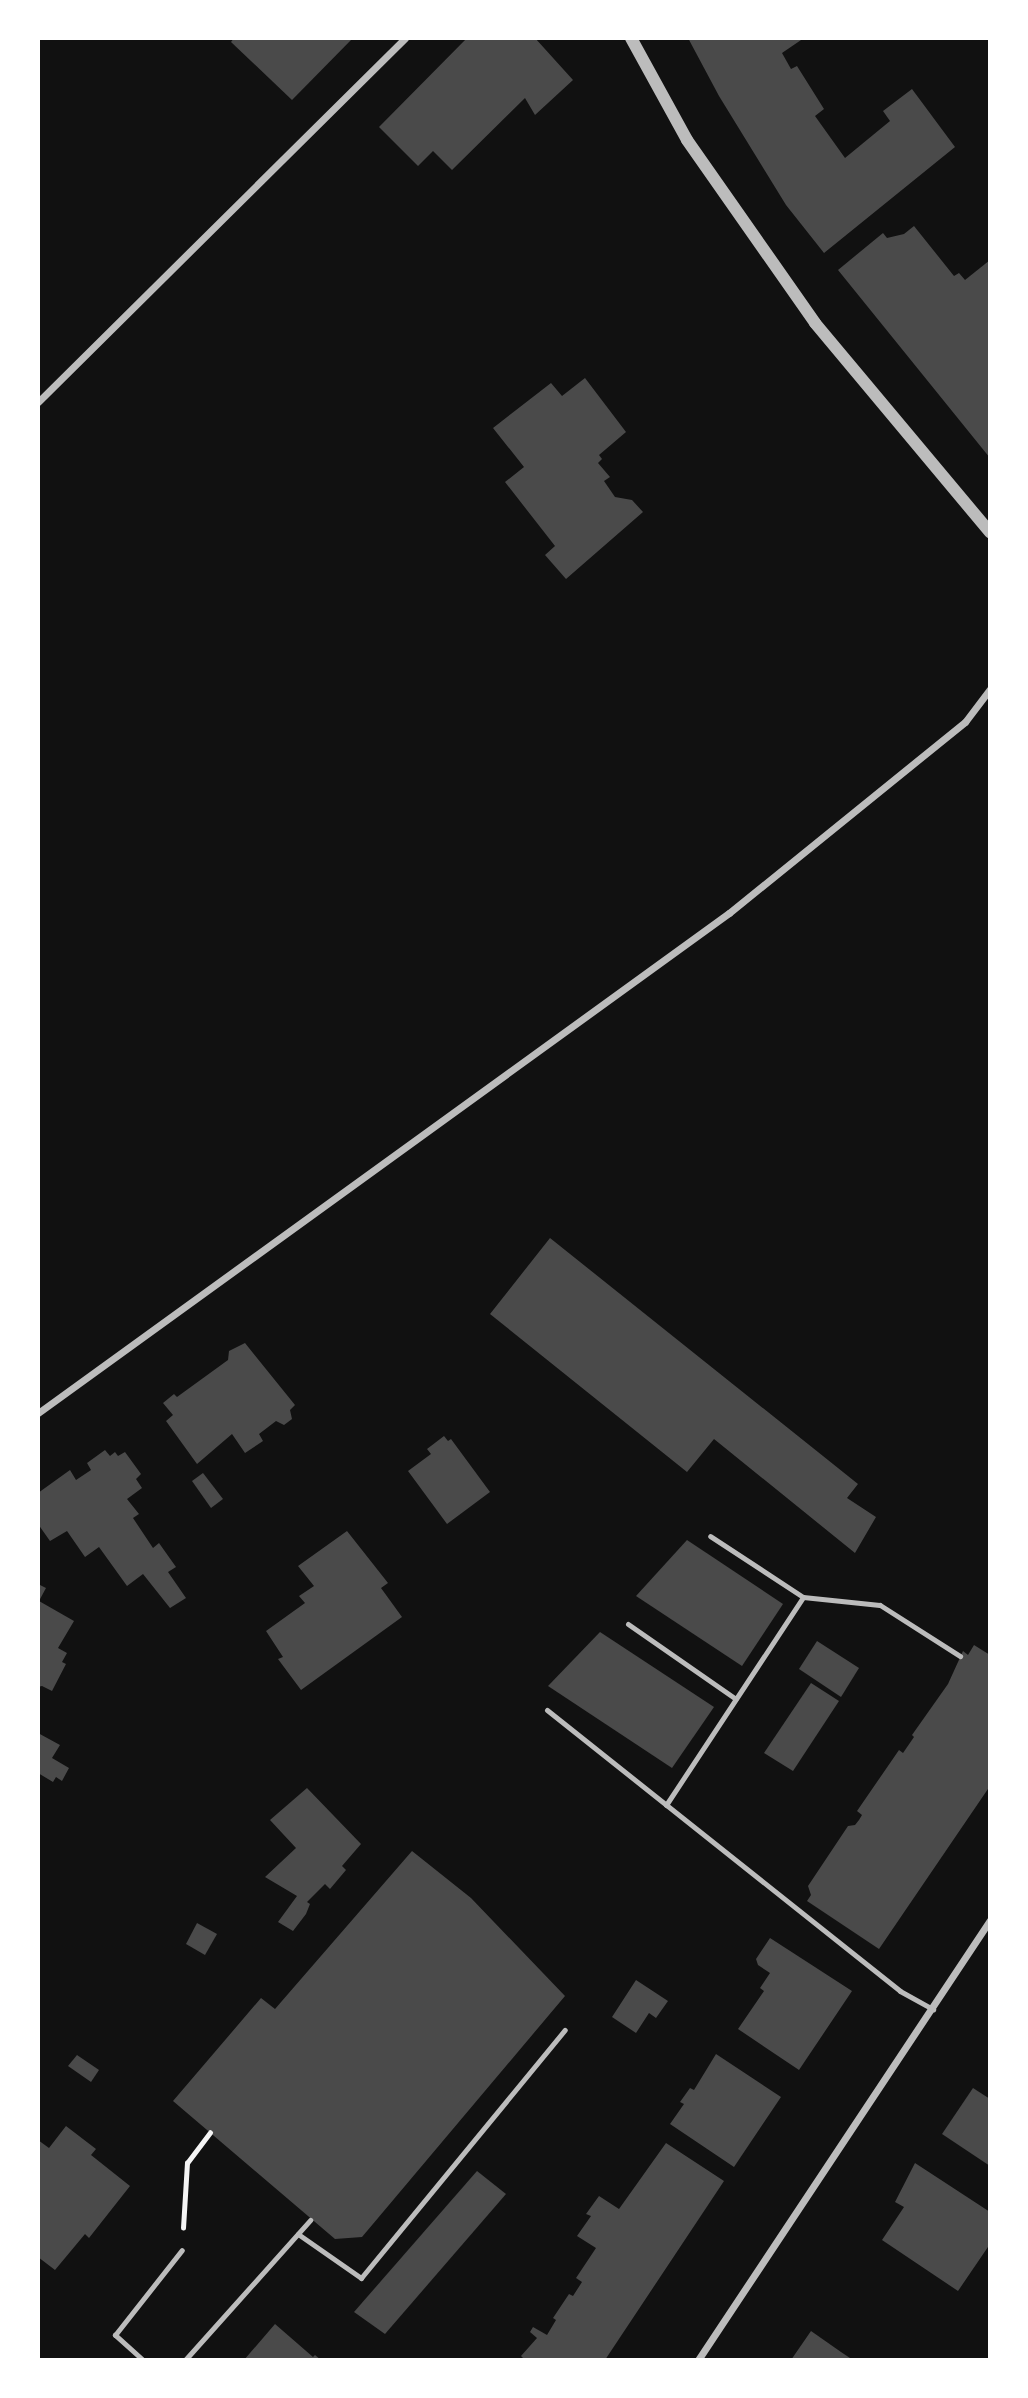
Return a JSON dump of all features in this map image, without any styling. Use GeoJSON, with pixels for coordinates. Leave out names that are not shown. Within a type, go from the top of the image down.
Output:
{"type":"FeatureCollection","features":[{"type":"Feature","properties":{"kind":"street"},"geometry":{"type":"LineString","coordinates":[[38,402],[405,38]]}},
{"type":"Feature","properties":{"kind":"street"},"geometry":{"type":"LineString","coordinates":[[631,38],[687,140],[815,323],[989,532]]}},
{"type":"Feature","properties":{"kind":"street"},"geometry":{"type":"LineString","coordinates":[[38,1413],[729,913],[965,722],[989,689]]}},
{"type":"Feature","properties":{"kind":"street"},"geometry":{"type":"LineString","coordinates":[[698,2360],[989,1920]]}},
{"type":"Feature","properties":{"kind":"lane"},"geometry":{"type":"LineString","coordinates":[[710,1536],[803,1597],[880,1605],[960,1656]]}},
{"type":"Feature","properties":{"kind":"lane"},"geometry":{"type":"LineString","coordinates":[[666,1805],[803,1597]]}},
{"type":"Feature","properties":{"kind":"lane"},"geometry":{"type":"LineString","coordinates":[[628,1624],[736,1699]]}},
{"type":"Feature","properties":{"kind":"lane"},"geometry":{"type":"LineString","coordinates":[[547,1710],[900,1991],[933,2008]]}},
{"type":"Feature","properties":{"kind":"lane"},"geometry":{"type":"LineString","coordinates":[[298,2234],[361,2278],[565,2030]]}},
{"type":"Feature","properties":{"kind":"lane"},"geometry":{"type":"LineString","coordinates":[[185,2360],[310,2220]]}},
{"type":"Feature","properties":{"kind":"lane"},"geometry":{"type":"LineString","coordinates":[[143,2360],[115,2335],[182,2250]]}},
{"type":"Feature","properties":{"kind":"path"},"geometry":{"type":"LineString","coordinates":[[182,2250],[187,2163],[210,2133]]}},
{"type":"Feature","properties":{"kind":"building"},"geometry":{"type":"Polygon","coordinates":[[[234,38],[353,38],[292,100],[231,42],[234,38]]]}},
{"type":"Feature","properties":{"kind":"building"},"geometry":{"type":"Polygon","coordinates":[[[467,38],[535,38],[573,80],[535,115],[525,98],[452,170],[433,151],[418,166],[379,127],[467,38]]]}},
{"type":"Feature","properties":{"kind":"building"},"geometry":{"type":"Polygon","coordinates":[[[688,38],[804,38],[782,53],[791,69],[797,66],[824,109],[815,116],[845,158],[890,121],[883,111],[912,89],[955,147],[824,253],[786,205],[719,96],[688,38]]]}},
{"type":"Feature","properties":{"kind":"building"},"geometry":{"type":"Polygon","coordinates":[[[914,226],[954,276],[959,273],[965,280],[990,260],[990,458],[838,270],[883,233],[887,238],[904,234],[914,226]]]}},
{"type":"Feature","properties":{"kind":"building"},"geometry":{"type":"Polygon","coordinates":[[[585,378],[626,432],[599,455],[602,459],[598,463],[610,477],[604,481],[615,497],[632,500],[643,512],[566,579],[545,555],[555,546],[505,482],[524,467],[493,428],[551,383],[562,396],[585,378]]]}},
{"type":"Feature","properties":{"kind":"building"},"geometry":{"type":"Polygon","coordinates":[[[550,1238],[858,1484],[847,1498],[876,1517],[855,1553],[714,1439],[687,1472],[490,1314],[550,1238]]]}},
{"type":"Feature","properties":{"kind":"building"},"geometry":{"type":"Polygon","coordinates":[[[245,1343],[295,1405],[290,1410],[292,1419],[284,1425],[276,1421],[259,1434],[263,1441],[245,1453],[232,1434],[197,1464],[166,1421],[173,1415],[163,1403],[174,1394],[177,1397],[228,1360],[229,1351],[245,1343]]]}},
{"type":"Feature","properties":{"kind":"building"},"geometry":{"type":"Polygon","coordinates":[[[444,1436],[448,1441],[451,1439],[490,1492],[447,1524],[408,1471],[431,1454],[427,1449],[444,1436]]]}},
{"type":"Feature","properties":{"kind":"building"},"geometry":{"type":"Polygon","coordinates":[[[105,1450],[110,1456],[115,1452],[118,1456],[125,1452],[141,1474],[136,1479],[142,1488],[127,1499],[139,1514],[133,1518],[153,1548],[159,1543],[176,1567],[168,1572],[186,1598],[170,1608],[143,1574],[127,1586],[99,1547],[85,1557],[67,1531],[50,1541],[38,1524],[38,1493],[70,1470],[76,1480],[91,1470],[87,1463],[105,1450]]]}},
{"type":"Feature","properties":{"kind":"building"},"geometry":{"type":"Polygon","coordinates":[[[203,1473],[223,1499],[211,1508],[192,1481],[203,1473]]]}},
{"type":"Feature","properties":{"kind":"building"},"geometry":{"type":"Polygon","coordinates":[[[347,1531],[388,1583],[381,1588],[402,1617],[301,1690],[278,1659],[283,1657],[266,1631],[305,1603],[299,1596],[314,1586],[298,1566],[347,1531]]]}},
{"type":"Feature","properties":{"kind":"building"},"geometry":{"type":"Polygon","coordinates":[[[687,1540],[783,1604],[742,1666],[636,1596],[687,1540]]]}},
{"type":"Feature","properties":{"kind":"building"},"geometry":{"type":"Polygon","coordinates":[[[38,1584],[46,1588],[39,1601],[74,1621],[58,1648],[67,1653],[62,1662],[66,1664],[52,1691],[38,1687],[38,1584]]]}},
{"type":"Feature","properties":{"kind":"building"},"geometry":{"type":"Polygon","coordinates":[[[600,1632],[714,1707],[672,1768],[548,1686],[600,1632]]]}},
{"type":"Feature","properties":{"kind":"building"},"geometry":{"type":"Polygon","coordinates":[[[817,1641],[859,1668],[841,1697],[799,1669],[817,1641]]]}},
{"type":"Feature","properties":{"kind":"building"},"geometry":{"type":"Polygon","coordinates":[[[974,1645],[990,1655],[990,1786],[879,1949],[807,1901],[811,1895],[808,1886],[848,1826],[855,1825],[859,1820],[862,1815],[857,1811],[899,1750],[903,1753],[914,1737],[912,1735],[948,1684],[963,1651],[968,1655],[974,1645]]]}},
{"type":"Feature","properties":{"kind":"building"},"geometry":{"type":"Polygon","coordinates":[[[811,1683],[839,1701],[793,1771],[764,1753],[811,1683]]]}},
{"type":"Feature","properties":{"kind":"building"},"geometry":{"type":"Polygon","coordinates":[[[38,1733],[60,1745],[52,1758],[69,1768],[62,1781],[56,1777],[53,1782],[38,1773],[38,1733]]]}},
{"type":"Feature","properties":{"kind":"building"},"geometry":{"type":"Polygon","coordinates":[[[307,1788],[361,1844],[342,1866],[346,1870],[330,1889],[325,1884],[307,1902],[310,1904],[306,1914],[293,1931],[278,1922],[297,1896],[265,1877],[296,1848],[270,1820],[307,1788]]]}},
{"type":"Feature","properties":{"kind":"building"},"geometry":{"type":"Polygon","coordinates":[[[412,1851],[471,1898],[565,1996],[362,2237],[335,2239],[173,2101],[261,1998],[275,2009],[412,1851]]]}},
{"type":"Feature","properties":{"kind":"building"},"geometry":{"type":"Polygon","coordinates":[[[197,1923],[217,1934],[205,1955],[186,1944],[197,1923]]]}},
{"type":"Feature","properties":{"kind":"building"},"geometry":{"type":"Polygon","coordinates":[[[770,1938],[852,1991],[799,2070],[738,2029],[764,1991],[760,1988],[770,1973],[758,1965],[756,1959],[770,1938]]]}},
{"type":"Feature","properties":{"kind":"building"},"geometry":{"type":"Polygon","coordinates":[[[636,1980],[668,2001],[656,2018],[649,2013],[636,2033],[612,2017],[636,1980]]]}},
{"type":"Feature","properties":{"kind":"building"},"geometry":{"type":"Polygon","coordinates":[[[716,2054],[781,2097],[734,2167],[670,2124],[684,2104],[680,2102],[690,2088],[694,2090],[716,2054]]]}},
{"type":"Feature","properties":{"kind":"building"},"geometry":{"type":"Polygon","coordinates":[[[77,2055],[99,2070],[91,2082],[68,2066],[77,2055]]]}},
{"type":"Feature","properties":{"kind":"building"},"geometry":{"type":"Polygon","coordinates":[[[973,2088],[990,2099],[990,2166],[942,2134],[973,2088]]]}},
{"type":"Feature","properties":{"kind":"building"},"geometry":{"type":"Polygon","coordinates":[[[66,2126],[96,2149],[91,2155],[130,2186],[89,2238],[85,2234],[55,2270],[38,2257],[38,2140],[49,2148],[66,2126]]]}},
{"type":"Feature","properties":{"kind":"building"},"geometry":{"type":"Polygon","coordinates":[[[666,2143],[724,2181],[605,2360],[525,2360],[521,2356],[537,2338],[530,2332],[533,2327],[547,2335],[556,2320],[553,2318],[569,2294],[573,2296],[582,2282],[576,2278],[596,2248],[577,2236],[591,2216],[586,2214],[599,2196],[619,2209],[666,2143]]]}},
{"type":"Feature","properties":{"kind":"building"},"geometry":{"type":"Polygon","coordinates":[[[915,2163],[990,2212],[990,2244],[958,2291],[882,2240],[904,2207],[895,2202],[915,2163]]]}},
{"type":"Feature","properties":{"kind":"building"},"geometry":{"type":"Polygon","coordinates":[[[477,2171],[506,2194],[385,2334],[354,2312],[477,2171]]]}},
{"type":"Feature","properties":{"kind":"building"},"geometry":{"type":"Polygon","coordinates":[[[275,2324],[313,2357],[315,2355],[321,2360],[244,2360],[275,2324]]]}},
{"type":"Feature","properties":{"kind":"building"},"geometry":{"type":"Polygon","coordinates":[[[811,2331],[841,2352],[853,2360],[791,2360],[811,2331]]]}}]}
